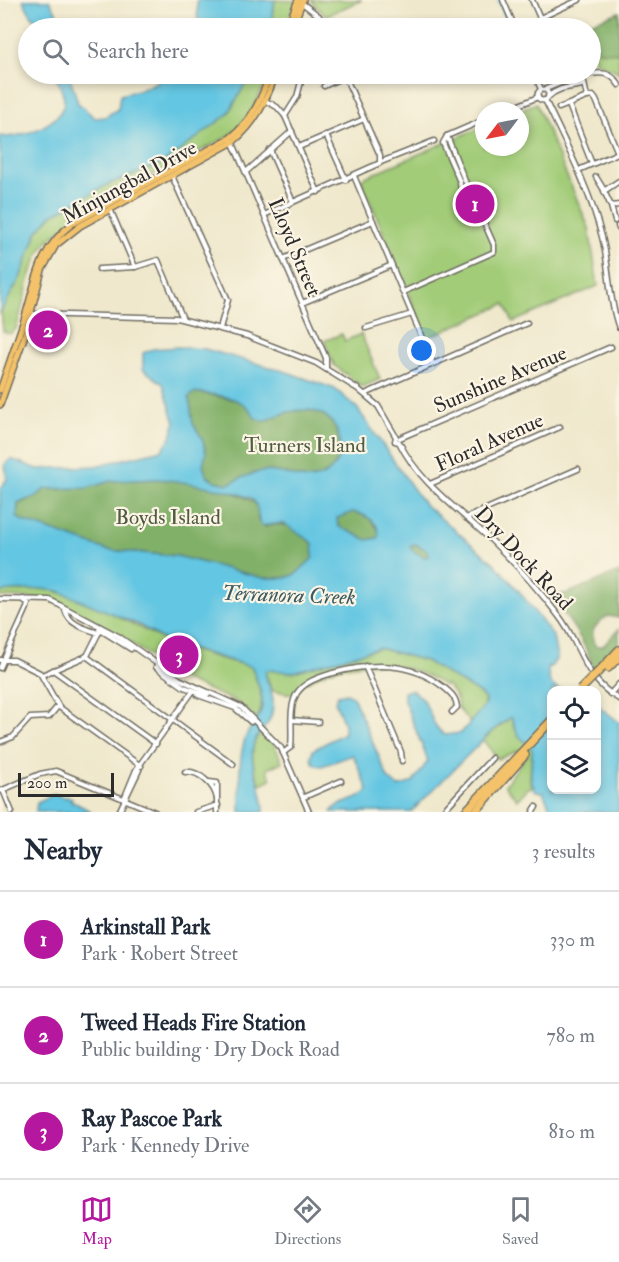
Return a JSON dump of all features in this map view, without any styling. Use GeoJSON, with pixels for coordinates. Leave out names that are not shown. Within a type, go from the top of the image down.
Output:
{"type":"FeatureCollection","features":[{"type":"Feature","properties":{"kind":"highway"},"geometry":{"type":"LineString","coordinates":[[590,686],[619,650]]}},
{"type":"Feature","properties":{"kind":"highway"},"geometry":{"type":"LineString","coordinates":[[585,686],[619,657]]}},
{"type":"Feature","properties":{"kind":"highway"},"geometry":{"type":"LineString","coordinates":[[473,812],[547,726]]}},
{"type":"Feature","properties":{"kind":"highway"},"geometry":{"type":"LineString","coordinates":[[459,812],[547,731]]}},
{"type":"Feature","properties":{"kind":"highway"},"geometry":{"type":"LineString","coordinates":[[465,812],[484,790]]}},
{"type":"Feature","properties":{"kind":"main road"},"geometry":{"type":"LineString","coordinates":[[292,18],[300,1]]}},
{"type":"Feature","properties":{"kind":"main road"},"geometry":{"type":"LineString","coordinates":[[295,18],[300,1]]}},
{"type":"Feature","properties":{"kind":"main road","name":"Minjungbal Drive"},"geometry":{"type":"LineString","coordinates":[[0,390],[28,314],[41,260],[61,233],[232,140],[255,111],[266,84]]}},
{"type":"Feature","properties":{"kind":"main road","name":"Minjungbal Drive"},"geometry":{"type":"LineString","coordinates":[[0,405],[42,270],[56,245],[74,229],[172,176],[232,140],[255,120],[272,84]]}},
{"type":"Feature","properties":{"kind":"street"},"geometry":{"type":"LineString","coordinates":[[503,0],[511,18]]}},
{"type":"Feature","properties":{"kind":"street"},"geometry":{"type":"LineString","coordinates":[[532,0],[540,18],[579,0]]}},
{"type":"Feature","properties":{"kind":"street"},"geometry":{"type":"LineString","coordinates":[[300,1],[320,18]]}},
{"type":"Feature","properties":{"kind":"street"},"geometry":{"type":"LineString","coordinates":[[601,73],[607,73],[619,85]]}},
{"type":"Feature","properties":{"kind":"street"},"geometry":{"type":"LineString","coordinates":[[285,116],[297,97],[300,84]]}},
{"type":"Feature","properties":{"kind":"street"},"geometry":{"type":"LineString","coordinates":[[324,86],[328,84]]}},
{"type":"Feature","properties":{"kind":"street"},"geometry":{"type":"LineString","coordinates":[[349,84],[364,119],[379,164]]}},
{"type":"Feature","properties":{"kind":"street"},"geometry":{"type":"LineString","coordinates":[[540,84],[599,224],[608,261],[612,306],[619,328]]}},
{"type":"Feature","properties":{"kind":"street"},"geometry":{"type":"LineString","coordinates":[[543,89],[551,89],[560,84]]}},
{"type":"Feature","properties":{"kind":"street"},"geometry":{"type":"LineString","coordinates":[[526,102],[538,97],[547,98],[568,86],[580,84]]}},
{"type":"Feature","properties":{"kind":"street"},"geometry":{"type":"LineString","coordinates":[[584,84],[584,92]]}},
{"type":"Feature","properties":{"kind":"street"},"geometry":{"type":"LineString","coordinates":[[576,86],[587,97]]}},
{"type":"Feature","properties":{"kind":"street"},"geometry":{"type":"LineString","coordinates":[[538,97],[543,89]]}},
{"type":"Feature","properties":{"kind":"street"},"geometry":{"type":"LineString","coordinates":[[559,108],[587,97],[596,98],[618,153],[581,169]]}},
{"type":"Feature","properties":{"kind":"street"},"geometry":{"type":"LineString","coordinates":[[266,101],[285,116],[318,192]]}},
{"type":"Feature","properties":{"kind":"street"},"geometry":{"type":"LineString","coordinates":[[569,105],[592,164]]}},
{"type":"Feature","properties":{"kind":"street"},"geometry":{"type":"LineString","coordinates":[[299,147],[364,119]]}},
{"type":"Feature","properties":{"kind":"street"},"geometry":{"type":"LineString","coordinates":[[475,124],[447,136],[443,143],[460,182],[461,194],[476,204]]}},
{"type":"Feature","properties":{"kind":"street"},"geometry":{"type":"LineString","coordinates":[[246,172],[292,131]]}},
{"type":"Feature","properties":{"kind":"street"},"geometry":{"type":"LineString","coordinates":[[326,135],[346,180]]}},
{"type":"Feature","properties":{"kind":"street"},"geometry":{"type":"LineString","coordinates":[[403,292],[493,253],[494,245],[447,136]]}},
{"type":"Feature","properties":{"kind":"street","name":"Lloyd Street"},"geometry":{"type":"LineString","coordinates":[[232,140],[326,358],[326,369]]}},
{"type":"Feature","properties":{"kind":"street"},"geometry":{"type":"LineString","coordinates":[[264,215],[434,141]]}},
{"type":"Feature","properties":{"kind":"street"},"geometry":{"type":"LineString","coordinates":[[270,150],[293,202]]}},
{"type":"Feature","properties":{"kind":"street"},"geometry":{"type":"LineString","coordinates":[[172,176],[228,300],[220,328]]}},
{"type":"Feature","properties":{"kind":"street"},"geometry":{"type":"LineString","coordinates":[[354,176],[433,364]]}},
{"type":"Feature","properties":{"kind":"street"},"geometry":{"type":"LineString","coordinates":[[596,177],[611,206],[617,226]]}},
{"type":"Feature","properties":{"kind":"street"},"geometry":{"type":"LineString","coordinates":[[604,190],[619,181]]}},
{"type":"Feature","properties":{"kind":"street"},"geometry":{"type":"LineString","coordinates":[[461,194],[465,189],[469,191]]}},
{"type":"Feature","properties":{"kind":"street"},"geometry":{"type":"LineString","coordinates":[[465,198],[470,196],[469,191]]}},
{"type":"Feature","properties":{"kind":"street"},"geometry":{"type":"LineString","coordinates":[[611,206],[619,205]]}},
{"type":"Feature","properties":{"kind":"street"},"geometry":{"type":"LineString","coordinates":[[110,209],[135,267]]}},
{"type":"Feature","properties":{"kind":"street"},"geometry":{"type":"LineString","coordinates":[[283,259],[373,220]]}},
{"type":"Feature","properties":{"kind":"street"},"geometry":{"type":"LineString","coordinates":[[99,269],[135,267],[154,260],[160,262],[183,319]]}},
{"type":"Feature","properties":{"kind":"street"},"geometry":{"type":"LineString","coordinates":[[302,303],[392,265]]}},
{"type":"Feature","properties":{"kind":"street","name":"Dry Dock Road"},"geometry":{"type":"LineString","coordinates":[[28,314],[183,319],[253,339],[326,369],[364,394],[380,408],[398,439],[430,484],[499,548],[558,614],[593,679],[619,699]]}},
{"type":"Feature","properties":{"kind":"street"},"geometry":{"type":"LineString","coordinates":[[366,328],[412,314]]}},
{"type":"Feature","properties":{"kind":"street"},"geometry":{"type":"LineString","coordinates":[[364,394],[527,323]]}},
{"type":"Feature","properties":{"kind":"street","name":"Sunshine Avenue"},"geometry":{"type":"LineString","coordinates":[[398,439],[611,347]]}},
{"type":"Feature","properties":{"kind":"street","name":"Floral Avenue"},"geometry":{"type":"LineString","coordinates":[[430,484],[560,427]]}},
{"type":"Feature","properties":{"kind":"street"},"geometry":{"type":"LineString","coordinates":[[466,518],[579,470]]}},
{"type":"Feature","properties":{"kind":"street"},"geometry":{"type":"LineString","coordinates":[[24,601],[41,598],[55,603],[118,636],[193,692],[214,696]]}},
{"type":"Feature","properties":{"kind":"street"},"geometry":{"type":"LineString","coordinates":[[0,599],[45,601],[65,610],[117,639],[193,692],[235,708],[266,730],[282,751],[309,812]]}},
{"type":"Feature","properties":{"kind":"street"},"geometry":{"type":"LineString","coordinates":[[0,668],[27,608],[24,601]]}},
{"type":"Feature","properties":{"kind":"street"},"geometry":{"type":"LineString","coordinates":[[65,610],[66,615],[76,624],[117,639]]}},
{"type":"Feature","properties":{"kind":"street"},"geometry":{"type":"LineString","coordinates":[[42,675],[86,656],[99,633]]}},
{"type":"Feature","properties":{"kind":"street"},"geometry":{"type":"LineString","coordinates":[[86,656],[233,764]]}},
{"type":"Feature","properties":{"kind":"street"},"geometry":{"type":"LineString","coordinates":[[2,660],[15,661],[42,675],[58,706],[141,766]]}},
{"type":"Feature","properties":{"kind":"street"},"geometry":{"type":"LineString","coordinates":[[365,666],[401,752],[402,761]]}},
{"type":"Feature","properties":{"kind":"street"},"geometry":{"type":"LineString","coordinates":[[282,751],[291,747],[295,698],[303,687],[324,675],[365,666],[397,667],[429,677],[455,698],[457,707],[452,712]]}},
{"type":"Feature","properties":{"kind":"street"},"geometry":{"type":"LineString","coordinates":[[53,670],[156,744]]}},
{"type":"Feature","properties":{"kind":"street"},"geometry":{"type":"LineString","coordinates":[[174,676],[237,705],[253,721]]}},
{"type":"Feature","properties":{"kind":"street"},"geometry":{"type":"LineString","coordinates":[[610,694],[619,684]]}},
{"type":"Feature","properties":{"kind":"street"},"geometry":{"type":"LineString","coordinates":[[119,812],[141,766],[193,692]]}},
{"type":"Feature","properties":{"kind":"street"},"geometry":{"type":"LineString","coordinates":[[0,742],[12,737],[30,718],[49,717],[58,706]]}},
{"type":"Feature","properties":{"kind":"street"},"geometry":{"type":"LineString","coordinates":[[292,720],[318,722]]}},
{"type":"Feature","properties":{"kind":"street"},"geometry":{"type":"LineString","coordinates":[[442,812],[492,758]]}},
{"type":"Feature","properties":{"kind":"street"},"geometry":{"type":"LineString","coordinates":[[12,812],[1,791],[43,773],[56,771],[155,812]]}},
{"type":"Feature","properties":{"kind":"street"},"geometry":{"type":"LineString","coordinates":[[185,772],[193,772],[206,782],[217,782],[217,812]]}},
{"type":"Feature","properties":{"kind":"street"},"geometry":{"type":"LineString","coordinates":[[304,797],[341,781]]}},
{"type":"Feature","properties":{"kind":"street"},"geometry":{"type":"LineString","coordinates":[[196,812],[218,805]]}},
{"type":"Feature","properties":{"kind":"green space"},"geometry":{"type":"Polygon","coordinates":[[[275,0],[296,1],[289,18],[272,18],[275,0]]]}},
{"type":"Feature","properties":{"kind":"green space"},"geometry":{"type":"Polygon","coordinates":[[[311,0],[362,0],[325,16],[311,0]]]}},
{"type":"Feature","properties":{"kind":"green space"},"geometry":{"type":"Polygon","coordinates":[[[619,12],[619,75],[617,71],[601,64],[601,19],[619,12]]]}},
{"type":"Feature","properties":{"kind":"green space"},"geometry":{"type":"Polygon","coordinates":[[[619,12],[619,53],[601,51],[601,19],[619,12]]]}},
{"type":"Feature","properties":{"kind":"green space"},"geometry":{"type":"Polygon","coordinates":[[[245,84],[264,84],[243,122],[229,136],[128,188],[73,221],[53,236],[41,250],[29,279],[16,329],[10,334],[3,331],[1,311],[20,278],[37,232],[52,214],[109,184],[161,164],[228,114],[245,84]]]}},
{"type":"Feature","properties":{"kind":"green space"},"geometry":{"type":"Polygon","coordinates":[[[536,103],[589,228],[598,286],[513,322],[505,304],[427,338],[361,179],[475,130],[475,156],[529,156],[529,106],[536,103]]]}},
{"type":"Feature","properties":{"kind":"green space"},"geometry":{"type":"Polygon","coordinates":[[[342,334],[345,341],[361,334],[380,379],[362,387],[334,365],[324,341],[342,334]]]}},
{"type":"Feature","properties":{"kind":"green space","name":"Turners Island"},"geometry":{"type":"Polygon","coordinates":[[[195,392],[241,401],[264,421],[278,415],[300,411],[322,414],[335,426],[338,435],[340,444],[336,462],[331,469],[318,478],[300,478],[269,471],[251,474],[228,484],[215,481],[206,475],[203,465],[206,452],[202,438],[193,424],[189,397],[195,392]]]}},
{"type":"Feature","properties":{"kind":"green space","name":"Boyds Island"},"geometry":{"type":"Polygon","coordinates":[[[157,479],[212,487],[252,501],[258,507],[258,521],[265,527],[286,525],[313,543],[313,558],[296,574],[286,578],[263,578],[177,556],[107,550],[17,517],[18,504],[37,496],[45,489],[87,488],[111,481],[157,479]]]}},
{"type":"Feature","properties":{"kind":"green space"},"geometry":{"type":"Polygon","coordinates":[[[353,512],[366,516],[373,522],[380,534],[378,538],[367,540],[338,526],[337,518],[353,512]]]}},
{"type":"Feature","properties":{"kind":"green space"},"geometry":{"type":"Polygon","coordinates":[[[415,544],[428,550],[429,556],[424,557],[411,550],[410,546],[415,544]]]}},
{"type":"Feature","properties":{"kind":"green space"},"geometry":{"type":"Polygon","coordinates":[[[619,572],[619,618],[608,616],[596,625],[593,636],[596,646],[603,646],[619,629],[619,644],[593,670],[582,641],[550,596],[568,593],[619,572]]]}},
{"type":"Feature","properties":{"kind":"green space"},"geometry":{"type":"Polygon","coordinates":[[[42,589],[86,601],[177,645],[252,667],[261,699],[257,719],[237,702],[182,679],[114,631],[51,599],[0,597],[0,592],[42,589]]]}},
{"type":"Feature","properties":{"kind":"green space"},"geometry":{"type":"Polygon","coordinates":[[[379,648],[426,661],[479,693],[485,699],[482,711],[471,724],[458,708],[457,699],[447,684],[445,686],[412,670],[395,666],[359,664],[341,667],[307,682],[305,680],[294,694],[273,691],[265,673],[266,670],[293,672],[379,648]]]}},
{"type":"Feature","properties":{"kind":"green space"},"geometry":{"type":"Polygon","coordinates":[[[511,717],[514,728],[532,749],[530,779],[533,787],[528,788],[517,800],[505,785],[526,756],[519,750],[498,759],[483,740],[511,717]]]}},
{"type":"Feature","properties":{"kind":"green space"},"geometry":{"type":"Polygon","coordinates":[[[262,731],[274,744],[282,762],[267,769],[271,779],[260,784],[253,763],[252,750],[262,731]]]}},
{"type":"Feature","properties":{"kind":"water"},"geometry":{"type":"Polygon","coordinates":[[[23,0],[49,0],[60,18],[33,18],[23,0]]]}},
{"type":"Feature","properties":{"kind":"water"},"geometry":{"type":"Polygon","coordinates":[[[197,0],[275,0],[272,18],[198,18],[197,0]]]}},
{"type":"Feature","properties":{"kind":"water"},"geometry":{"type":"Polygon","coordinates":[[[59,84],[72,84],[78,103],[95,118],[105,117],[118,109],[120,95],[153,84],[245,84],[228,114],[161,164],[109,184],[52,215],[37,232],[20,278],[0,313],[0,136],[8,137],[28,133],[49,123],[62,109],[63,93],[59,84]]]}},
{"type":"Feature","properties":{"kind":"water","name":"Terranora Creek"},"geometry":{"type":"Polygon","coordinates":[[[178,347],[205,349],[287,372],[335,389],[357,408],[424,504],[494,563],[519,591],[553,636],[557,658],[551,667],[548,666],[548,675],[554,686],[547,686],[547,794],[601,794],[601,708],[619,722],[619,812],[552,812],[543,792],[536,791],[533,787],[532,749],[518,735],[511,717],[491,732],[411,812],[331,812],[339,805],[360,797],[368,790],[353,755],[322,766],[315,765],[311,759],[313,750],[344,733],[344,725],[335,701],[338,695],[347,693],[354,699],[388,778],[398,787],[413,782],[428,761],[404,700],[404,692],[411,690],[418,694],[435,725],[445,735],[461,733],[485,705],[485,699],[479,693],[426,661],[379,648],[293,672],[266,670],[266,678],[273,697],[272,711],[267,724],[257,736],[252,755],[264,812],[240,812],[240,766],[243,748],[246,736],[262,706],[261,693],[252,667],[166,641],[137,624],[58,591],[42,589],[0,592],[0,489],[7,479],[5,464],[11,459],[38,469],[95,466],[162,450],[171,437],[175,423],[163,384],[143,369],[143,353],[153,349],[178,347]],[[195,392],[189,397],[193,424],[202,438],[206,453],[203,465],[206,475],[215,481],[228,484],[251,474],[268,471],[311,479],[324,475],[336,462],[340,444],[338,435],[335,426],[322,414],[300,410],[278,415],[265,421],[255,418],[244,405],[230,398],[195,392]],[[157,479],[111,481],[87,488],[45,489],[37,496],[18,503],[17,517],[107,550],[177,556],[263,578],[286,578],[296,574],[313,558],[313,543],[283,523],[261,526],[253,500],[207,486],[157,479]],[[353,512],[337,518],[338,526],[367,540],[378,538],[379,533],[372,520],[353,512]],[[415,544],[410,546],[412,550],[424,557],[429,556],[427,550],[415,544]]]}},
{"type":"Feature","properties":{"kind":"water"},"geometry":{"type":"Polygon","coordinates":[[[55,794],[72,798],[70,800],[92,812],[36,812],[37,802],[55,794]]]}},
{"type":"Feature","properties":{"kind":"waterway"},"geometry":{"type":"LineString","coordinates":[[497,0],[505,18]]}},
{"type":"Feature","properties":{"kind":"place","name":"Arkinstall Park"},"geometry":{"type":"Point","coordinates":[475,204]}},
{"type":"Feature","properties":{"kind":"place","name":"Tweed Heads Fire Station"},"geometry":{"type":"Point","coordinates":[48,330]}},
{"type":"Feature","properties":{"kind":"place","name":"Ray Pascoe Park"},"geometry":{"type":"Point","coordinates":[179,655]}}]}
